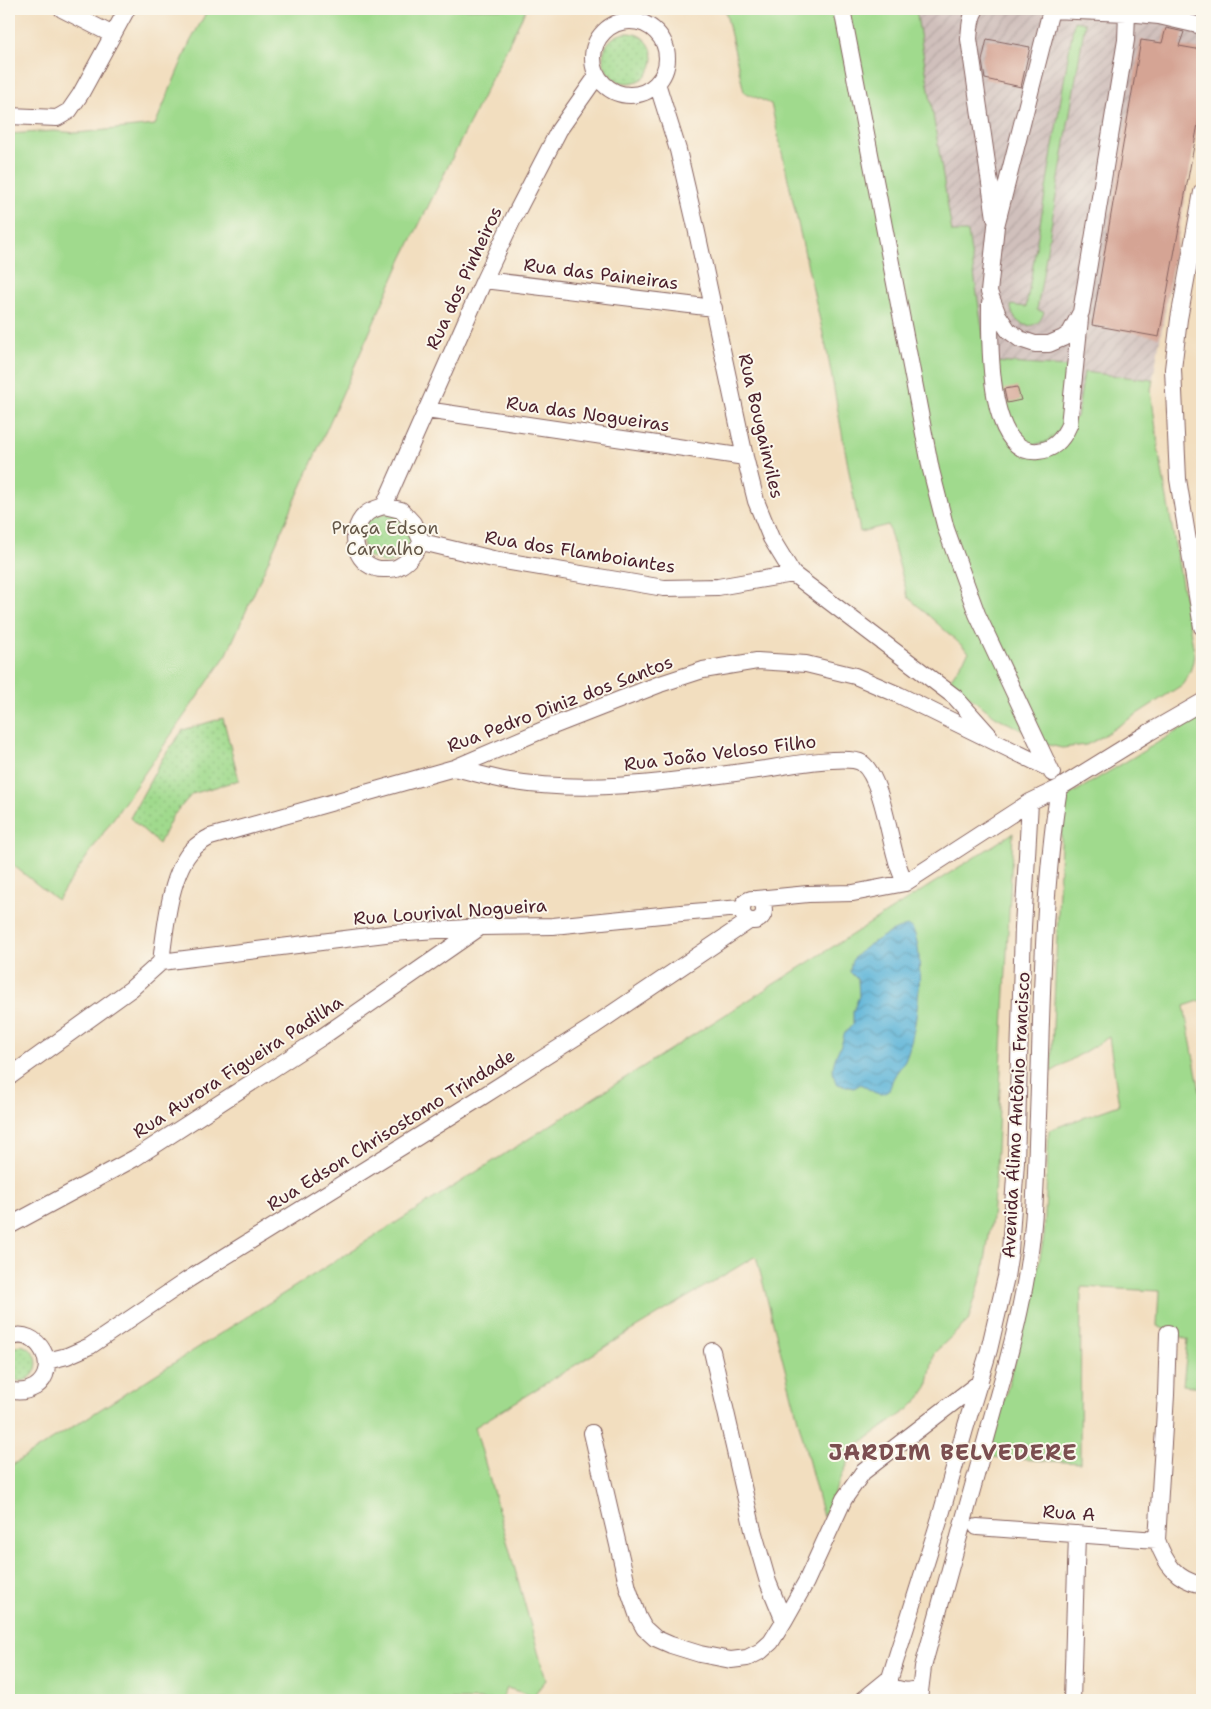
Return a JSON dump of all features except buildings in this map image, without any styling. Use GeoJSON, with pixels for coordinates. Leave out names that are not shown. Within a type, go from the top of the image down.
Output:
{"type":"FeatureCollection","features":[{"type":"Feature","properties":{"kind":"street"},"geometry":{"type":"LineString","coordinates":[[62,9],[113,35]]}},
{"type":"Feature","properties":{"kind":"street"},"geometry":{"type":"LineString","coordinates":[[9,116],[57,118],[69,111],[126,9]]}},
{"type":"Feature","properties":{"kind":"street"},"geometry":{"type":"LineString","coordinates":[[842,9],[931,470],[946,529],[977,614],[1059,788]]}},
{"type":"Feature","properties":{"kind":"street"},"geometry":{"type":"LineString","coordinates":[[976,9],[973,13],[969,39],[996,226]]}},
{"type":"Feature","properties":{"kind":"street"},"geometry":{"type":"LineString","coordinates":[[1127,13],[1126,40],[1081,312],[1069,425],[1057,444],[1044,450],[1031,451],[1014,443],[1005,430],[1000,418],[991,355],[989,292],[996,226],[1047,10],[1127,13],[1159,16],[1202,26]]}},
{"type":"Feature","properties":{"kind":"street"},"geometry":{"type":"LineString","coordinates":[[625,20],[634,20],[643,23],[658,33],[666,49],[666,68],[656,83],[642,93],[625,95],[609,88],[597,76],[592,58],[596,41],[608,27],[625,20]]}},
{"type":"Feature","properties":{"kind":"street","name":"Rua dos Pinheiros"},"geometry":{"type":"LineString","coordinates":[[384,506],[514,216],[559,130],[597,76]]}},
{"type":"Feature","properties":{"kind":"street","name":"Rua Bougainviles"},"geometry":{"type":"LineString","coordinates":[[656,83],[678,150],[714,308],[744,457],[756,501],[768,531],[793,574],[955,697],[996,742]]}},
{"type":"Feature","properties":{"kind":"street"},"geometry":{"type":"LineString","coordinates":[[1202,192],[1179,319],[1173,369],[1178,479],[1202,627]]}},
{"type":"Feature","properties":{"kind":"street","name":"Rua das Paineiras"},"geometry":{"type":"LineString","coordinates":[[484,280],[714,308]]}},
{"type":"Feature","properties":{"kind":"street"},"geometry":{"type":"LineString","coordinates":[[989,292],[998,315],[1008,330],[1020,339],[1035,344],[1049,344],[1063,338],[1070,333],[1081,312]]}},
{"type":"Feature","properties":{"kind":"street","name":"Rua das Nogueiras"},"geometry":{"type":"LineString","coordinates":[[426,410],[744,457]]}},
{"type":"Feature","properties":{"kind":"street"},"geometry":{"type":"LineString","coordinates":[[384,506],[401,510],[413,523],[422,542],[411,557],[397,568],[379,570],[363,561],[354,545],[356,527],[367,512],[384,506]]}},
{"type":"Feature","properties":{"kind":"street","name":"Rua dos Flamboiantes"},"geometry":{"type":"LineString","coordinates":[[422,542],[492,559],[664,588],[718,587],[793,574]]}},
{"type":"Feature","properties":{"kind":"street","name":"Rua Pedro Diniz dos Santos"},"geometry":{"type":"LineString","coordinates":[[161,962],[171,897],[181,868],[193,848],[210,837],[454,768],[545,729],[660,684],[703,670],[757,661],[806,664],[855,676],[899,695],[1050,769]]}},
{"type":"Feature","properties":{"kind":"street"},"geometry":{"type":"LineString","coordinates":[[808,894],[751,916],[744,903],[749,899],[808,894],[853,893],[905,883],[1030,802],[1059,788],[1202,702]]}},
{"type":"Feature","properties":{"kind":"street","name":"Rua João Veloso Filho"},"geometry":{"type":"LineString","coordinates":[[454,768],[509,781],[589,787],[653,784],[852,759],[861,762],[874,779],[889,826],[896,860],[905,883]]}},
{"type":"Feature","properties":{"kind":"street","name":"Avenida Álimo Antônio Francisco"},"geometry":{"type":"LineString","coordinates":[[919,1694],[923,1667],[1007,1363],[1030,1258],[1036,1167],[1046,914],[1051,838],[1059,788]]}},
{"type":"Feature","properties":{"kind":"street","name":"Avenida Álimo Antônio Francisco"},"geometry":{"type":"LineString","coordinates":[[890,1688],[896,1661],[980,1382],[998,1314],[1010,1251],[1016,1162],[1023,927],[1030,802]]}},
{"type":"Feature","properties":{"kind":"street","name":"Rua Lourival Nogueira"},"geometry":{"type":"LineString","coordinates":[[161,962],[393,933],[481,927],[553,926],[671,914],[751,916]]}},
{"type":"Feature","properties":{"kind":"street","name":"Rua Edson Chrisostomo Trindade"},"geometry":{"type":"LineString","coordinates":[[47,1361],[67,1356],[90,1346],[190,1279],[592,1027],[751,916]]}},
{"type":"Feature","properties":{"kind":"street","name":"Rua Aurora Figueira Padilha"},"geometry":{"type":"LineString","coordinates":[[9,1226],[135,1158],[322,1036],[481,927]]}},
{"type":"Feature","properties":{"kind":"street"},"geometry":{"type":"LineString","coordinates":[[9,1077],[131,989],[161,962]]}},
{"type":"Feature","properties":{"kind":"street"},"geometry":{"type":"LineString","coordinates":[[1168,1333],[1157,1540],[1163,1556],[1172,1569],[1192,1583],[1202,1584]]}},
{"type":"Feature","properties":{"kind":"street"},"geometry":{"type":"LineString","coordinates":[[9,1338],[15,1335],[30,1337],[42,1347],[47,1361],[46,1374],[39,1384],[28,1391],[16,1392],[9,1390]]}},
{"type":"Feature","properties":{"kind":"street"},"geometry":{"type":"LineString","coordinates":[[712,1351],[753,1530],[768,1582],[784,1622]]}},
{"type":"Feature","properties":{"kind":"street"},"geometry":{"type":"LineString","coordinates":[[592,1433],[628,1588],[644,1628],[655,1638],[671,1645],[732,1660],[747,1658],[761,1652],[771,1642],[806,1582],[844,1499],[863,1472],[980,1382]]}},
{"type":"Feature","properties":{"kind":"street","name":"Rua A"},"geometry":{"type":"LineString","coordinates":[[977,1528],[1157,1540]]}},
{"type":"Feature","properties":{"kind":"street"},"geometry":{"type":"LineString","coordinates":[[1072,1700],[1077,1534]]}},
{"type":"Feature","properties":{"kind":"street"},"geometry":{"type":"LineString","coordinates":[[896,1661],[911,1662],[923,1667]]}},
{"type":"Feature","properties":{"kind":"street"},"geometry":{"type":"LineString","coordinates":[[863,1700],[890,1688],[919,1694]]}},
{"type":"Feature","properties":{"kind":"shaded area"},"geometry":{"type":"Polygon","coordinates":[[[916,9],[1202,9],[1202,102],[1151,390],[1159,453],[1009,524],[958,269],[916,9]]]}},
{"type":"Feature","properties":{"kind":"green space"},"geometry":{"type":"Polygon","coordinates":[[[208,9],[526,9],[402,259],[227,654],[57,900],[9,862],[9,134],[54,131],[77,133],[155,125],[190,42],[208,9]]]}},
{"type":"Feature","properties":{"kind":"green space"},"geometry":{"type":"Polygon","coordinates":[[[725,9],[916,9],[952,232],[968,232],[996,423],[1027,457],[1077,417],[1084,372],[1153,380],[1151,390],[1159,453],[1194,657],[1191,670],[1182,685],[1098,739],[1086,745],[1062,748],[1049,745],[995,716],[949,681],[969,652],[908,597],[888,525],[860,532],[828,356],[771,104],[744,92],[725,9]]]}},
{"type":"Feature","properties":{"kind":"green space"},"geometry":{"type":"Polygon","coordinates":[[[1074,21],[1085,23],[1037,310],[1044,312],[1036,324],[1030,326],[1024,325],[1015,318],[1011,305],[1026,307],[1074,21]]]}},
{"type":"Feature","properties":{"kind":"green space"},"geometry":{"type":"Polygon","coordinates":[[[628,33],[637,35],[648,44],[653,58],[651,67],[642,78],[628,83],[619,81],[608,72],[603,58],[605,49],[614,38],[628,33]]]}},
{"type":"Feature","properties":{"kind":"green space"},"geometry":{"type":"Polygon","coordinates":[[[995,362],[1067,367],[1063,423],[1053,441],[1031,445],[1012,430],[995,362]]]}},
{"type":"Feature","properties":{"kind":"green space","name":"Praça Edson Carvalho"},"geometry":{"type":"Polygon","coordinates":[[[388,513],[403,519],[411,534],[411,543],[408,551],[388,564],[365,555],[361,530],[371,517],[388,513]]]}},
{"type":"Feature","properties":{"kind":"green space"},"geometry":{"type":"Polygon","coordinates":[[[223,718],[239,780],[192,794],[172,817],[159,844],[130,818],[162,759],[183,730],[223,718]]]}},
{"type":"Feature","properties":{"kind":"green space"},"geometry":{"type":"Polygon","coordinates":[[[1199,718],[1202,735],[1202,1000],[1184,1006],[1202,1102],[1202,1387],[1183,1385],[1188,1340],[1157,1326],[1159,1291],[1081,1287],[1080,1463],[988,1457],[1016,1358],[1035,1283],[1044,1236],[1049,1130],[1119,1105],[1109,1037],[1051,1072],[1063,799],[1199,718]]]}},
{"type":"Feature","properties":{"kind":"green space"},"geometry":{"type":"Polygon","coordinates":[[[1013,833],[996,1168],[992,1218],[983,1273],[968,1321],[934,1353],[927,1388],[909,1409],[856,1446],[823,1517],[756,1256],[475,1427],[546,1680],[533,1696],[507,1688],[501,1700],[9,1700],[9,1467],[1013,833]]]}},
{"type":"Feature","properties":{"kind":"green space"},"geometry":{"type":"Polygon","coordinates":[[[21,1345],[30,1349],[35,1355],[37,1363],[36,1370],[32,1376],[26,1380],[18,1381],[9,1378],[9,1349],[21,1345]]]}},
{"type":"Feature","properties":{"kind":"water"},"geometry":{"type":"Polygon","coordinates":[[[908,926],[912,928],[916,940],[920,974],[913,1033],[905,1061],[895,1075],[889,1090],[885,1093],[876,1093],[861,1084],[854,1088],[837,1084],[833,1074],[834,1064],[844,1034],[853,1024],[853,1012],[859,996],[858,980],[850,972],[851,963],[860,952],[876,940],[908,926]]]}},
{"type":"Feature","properties":{"kind":"district","name":"JARDIM BELVEDERE"},"geometry":{"type":"Point","coordinates":[953,1452]}}]}
